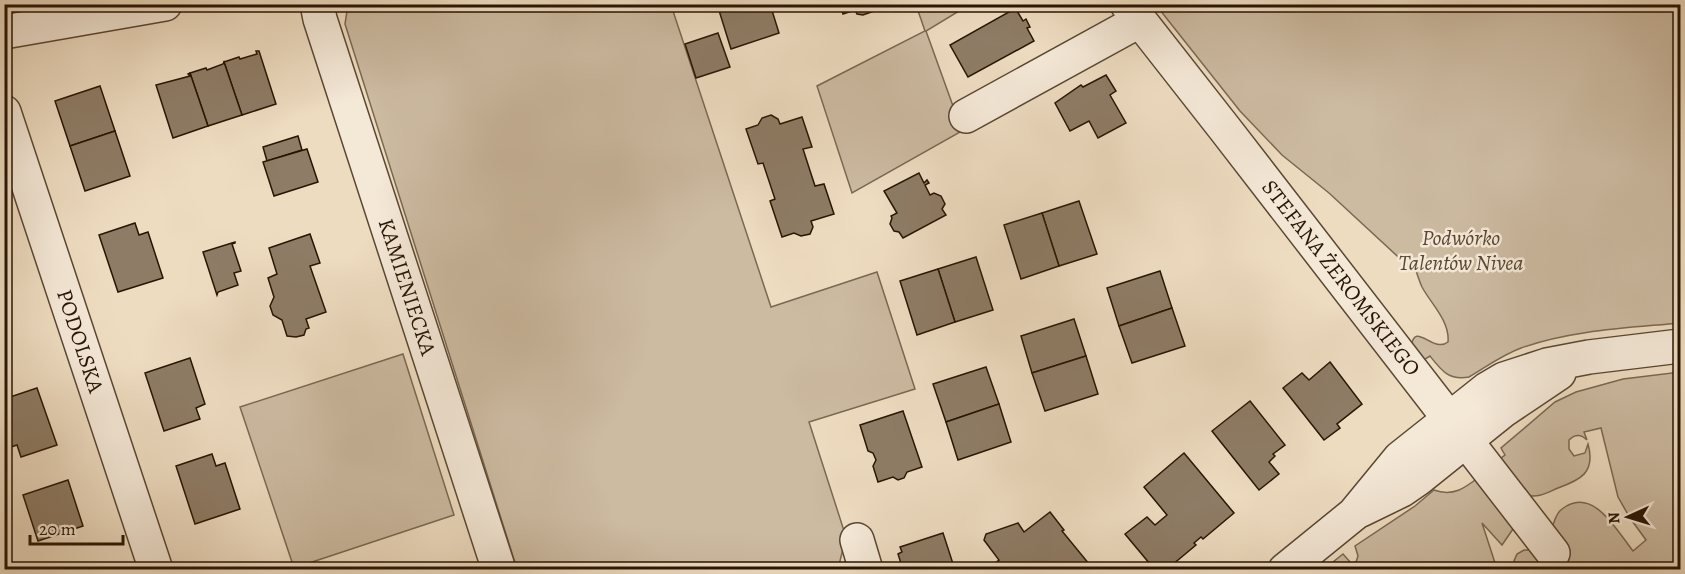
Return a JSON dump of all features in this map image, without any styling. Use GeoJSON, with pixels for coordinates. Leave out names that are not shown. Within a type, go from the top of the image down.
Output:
{"type":"FeatureCollection","features":[{"type":"Feature","properties":{"kind":"street"},"geometry":{"type":"LineString","coordinates":[[4,32],[165,4]]}},
{"type":"Feature","properties":{"kind":"street","name":"KAMIENIECKA"},"geometry":{"type":"LineString","coordinates":[[317,4],[327,41],[499,570]]}},
{"type":"Feature","properties":{"kind":"street"},"geometry":{"type":"LineString","coordinates":[[966,116],[1133,13]]}},
{"type":"Feature","properties":{"kind":"street","name":"STEFANA ŻEROMSKIEGO"},"geometry":{"type":"LineString","coordinates":[[1133,13],[1233,138],[1553,553]]}},
{"type":"Feature","properties":{"kind":"street","name":"PODOLSKA"},"geometry":{"type":"LineString","coordinates":[[4,112],[156,570]]}},
{"type":"Feature","properties":{"kind":"street"},"geometry":{"type":"LineString","coordinates":[[1285,570],[1354,514],[1392,466],[1458,430],[1487,389],[1504,379],[1547,365],[1618,353],[1680,346]]}},
{"type":"Feature","properties":{"kind":"green space"},"geometry":{"type":"Polygon","coordinates":[[[5,4],[45,4],[46,6],[5,13],[5,4]]]}},
{"type":"Feature","properties":{"kind":"green space"},"geometry":{"type":"Polygon","coordinates":[[[348,5],[671,5],[771,307],[877,272],[915,389],[809,422],[846,537],[838,569],[517,569],[345,24],[348,5]]]}},
{"type":"Feature","properties":{"kind":"green space"},"geometry":{"type":"Polygon","coordinates":[[[916,5],[969,5],[926,31],[962,131],[852,193],[817,86],[925,31],[916,5]]]}},
{"type":"Feature","properties":{"kind":"green space","name":"Podwórko Talentów Nivea"},"geometry":{"type":"Polygon","coordinates":[[[1156,5],[1680,5],[1680,323],[1600,331],[1540,342],[1507,354],[1469,377],[1451,376],[1442,370],[1430,356],[1422,361],[1411,348],[1413,340],[1420,337],[1442,345],[1448,342],[1448,334],[1443,320],[1422,287],[1415,269],[1408,266],[1329,193],[1282,155],[1240,111],[1156,5]]]}},
{"type":"Feature","properties":{"kind":"green space"},"geometry":{"type":"Polygon","coordinates":[[[403,354],[454,515],[294,568],[240,407],[403,354]]]}},
{"type":"Feature","properties":{"kind":"green space"},"geometry":{"type":"Polygon","coordinates":[[[1680,372],[1680,569],[1577,569],[1567,563],[1549,567],[1549,569],[1520,569],[1514,561],[1517,554],[1524,550],[1533,550],[1551,529],[1560,511],[1573,503],[1594,506],[1612,523],[1633,551],[1646,540],[1618,497],[1601,428],[1584,432],[1587,440],[1578,436],[1569,440],[1569,449],[1574,456],[1585,453],[1588,444],[1590,462],[1584,474],[1573,482],[1539,495],[1526,495],[1497,461],[1505,455],[1501,448],[1555,402],[1576,392],[1623,379],[1680,372]]]}},
{"type":"Feature","properties":{"kind":"green space"},"geometry":{"type":"Polygon","coordinates":[[[1479,477],[1512,522],[1513,529],[1502,545],[1482,523],[1497,569],[1323,570],[1343,554],[1351,563],[1356,562],[1358,556],[1355,546],[1415,506],[1434,490],[1453,492],[1464,488],[1479,477]]]}},
{"type":"Feature","properties":{"kind":"building"},"geometry":{"type":"Polygon","coordinates":[[[717,4],[748,4],[749,7],[757,4],[770,4],[779,33],[731,49],[717,4]]]}},
{"type":"Feature","properties":{"kind":"building"},"geometry":{"type":"Polygon","coordinates":[[[840,4],[878,4],[879,7],[863,15],[857,14],[855,10],[843,14],[840,4]]]}},
{"type":"Feature","properties":{"kind":"building"},"geometry":{"type":"Polygon","coordinates":[[[1023,4],[1027,5],[1017,11],[1023,21],[1026,19],[1030,27],[1027,28],[1034,41],[968,77],[950,45],[1023,4]]]}},
{"type":"Feature","properties":{"kind":"building"},"geometry":{"type":"Polygon","coordinates":[[[718,33],[730,67],[696,78],[685,44],[718,33]]]}},
{"type":"Feature","properties":{"kind":"building"},"geometry":{"type":"Polygon","coordinates":[[[256,51],[259,51],[276,104],[242,115],[224,62],[257,54],[256,51]]]}},
{"type":"Feature","properties":{"kind":"building"},"geometry":{"type":"Polygon","coordinates":[[[224,62],[242,115],[208,126],[190,73],[206,68],[207,70],[224,62]]]}},
{"type":"Feature","properties":{"kind":"building"},"geometry":{"type":"Polygon","coordinates":[[[190,73],[208,126],[173,138],[156,85],[190,76],[188,74],[190,73]]]}},
{"type":"Feature","properties":{"kind":"building"},"geometry":{"type":"Polygon","coordinates":[[[1106,75],[1116,91],[1110,95],[1126,123],[1098,138],[1089,121],[1070,131],[1055,103],[1081,85],[1083,87],[1106,75]]]}},
{"type":"Feature","properties":{"kind":"building"},"geometry":{"type":"Polygon","coordinates":[[[100,86],[115,131],[70,146],[55,101],[100,86]]]}},
{"type":"Feature","properties":{"kind":"building"},"geometry":{"type":"Polygon","coordinates":[[[771,115],[778,119],[780,124],[802,117],[812,147],[803,149],[815,186],[824,184],[834,214],[811,221],[813,227],[810,234],[801,236],[794,233],[782,237],[770,201],[775,199],[763,163],[758,164],[746,129],[758,125],[762,118],[771,115]]]}},
{"type":"Feature","properties":{"kind":"building"},"geometry":{"type":"Polygon","coordinates":[[[115,131],[130,176],[85,191],[70,146],[115,131]]]}},
{"type":"Feature","properties":{"kind":"building"},"geometry":{"type":"Polygon","coordinates":[[[298,136],[302,150],[267,161],[263,147],[298,136]]]}},
{"type":"Feature","properties":{"kind":"building"},"geometry":{"type":"Polygon","coordinates":[[[307,149],[318,182],[274,196],[263,162],[307,149]]]}},
{"type":"Feature","properties":{"kind":"building"},"geometry":{"type":"Polygon","coordinates":[[[919,173],[924,183],[927,180],[929,183],[925,185],[930,195],[934,193],[941,196],[945,204],[942,209],[946,215],[903,238],[899,232],[894,231],[890,224],[891,216],[897,213],[884,191],[919,173]]]}},
{"type":"Feature","properties":{"kind":"building"},"geometry":{"type":"Polygon","coordinates":[[[1079,201],[1097,254],[1059,266],[1042,213],[1079,201]]]}},
{"type":"Feature","properties":{"kind":"building"},"geometry":{"type":"Polygon","coordinates":[[[1042,213],[1059,266],[1021,279],[1004,225],[1042,213]]]}},
{"type":"Feature","properties":{"kind":"building"},"geometry":{"type":"Polygon","coordinates":[[[135,223],[139,235],[148,232],[163,278],[118,292],[99,235],[135,223]]]}},
{"type":"Feature","properties":{"kind":"building"},"geometry":{"type":"Polygon","coordinates":[[[310,234],[320,263],[310,266],[326,312],[306,319],[309,328],[306,329],[304,335],[287,336],[282,320],[273,315],[270,306],[274,297],[268,278],[277,274],[269,248],[310,234]]]}},
{"type":"Feature","properties":{"kind":"building"},"geometry":{"type":"Polygon","coordinates":[[[235,242],[232,244],[241,271],[234,273],[238,285],[218,292],[217,295],[203,252],[235,242]]]}},
{"type":"Feature","properties":{"kind":"building"},"geometry":{"type":"Polygon","coordinates":[[[976,257],[993,310],[955,322],[938,269],[976,257]]]}},
{"type":"Feature","properties":{"kind":"building"},"geometry":{"type":"Polygon","coordinates":[[[938,269],[955,322],[917,335],[900,281],[938,269]]]}},
{"type":"Feature","properties":{"kind":"building"},"geometry":{"type":"Polygon","coordinates":[[[1160,271],[1172,308],[1119,326],[1107,288],[1160,271]]]}},
{"type":"Feature","properties":{"kind":"building"},"geometry":{"type":"Polygon","coordinates":[[[4,289],[10,305],[4,306],[4,289]]]}},
{"type":"Feature","properties":{"kind":"building"},"geometry":{"type":"Polygon","coordinates":[[[1172,308],[1185,346],[1132,363],[1119,326],[1172,308]]]}},
{"type":"Feature","properties":{"kind":"building"},"geometry":{"type":"Polygon","coordinates":[[[1074,319],[1086,356],[1032,373],[1021,336],[1074,319]]]}},
{"type":"Feature","properties":{"kind":"building"},"geometry":{"type":"Polygon","coordinates":[[[1086,356],[1098,394],[1045,411],[1032,373],[1086,356]]]}},
{"type":"Feature","properties":{"kind":"building"},"geometry":{"type":"Polygon","coordinates":[[[190,358],[205,404],[196,408],[200,419],[164,431],[145,373],[190,358]]]}},
{"type":"Feature","properties":{"kind":"building"},"geometry":{"type":"Polygon","coordinates":[[[1330,362],[1362,404],[1337,424],[1340,428],[1324,440],[1283,388],[1302,373],[1309,380],[1330,362]]]}},
{"type":"Feature","properties":{"kind":"building"},"geometry":{"type":"Polygon","coordinates":[[[986,367],[999,404],[946,422],[933,384],[986,367]]]}},
{"type":"Feature","properties":{"kind":"building"},"geometry":{"type":"Polygon","coordinates":[[[37,388],[57,445],[21,457],[17,445],[8,448],[4,439],[4,399],[37,388]]]}},
{"type":"Feature","properties":{"kind":"building"},"geometry":{"type":"Polygon","coordinates":[[[1250,401],[1285,445],[1273,454],[1275,456],[1269,462],[1279,474],[1259,490],[1212,431],[1250,401]]]}},
{"type":"Feature","properties":{"kind":"building"},"geometry":{"type":"Polygon","coordinates":[[[999,404],[1011,442],[958,460],[946,422],[999,404]]]}},
{"type":"Feature","properties":{"kind":"building"},"geometry":{"type":"Polygon","coordinates":[[[903,411],[922,467],[907,472],[904,478],[898,480],[893,477],[878,482],[873,466],[876,460],[873,453],[868,451],[860,425],[903,411]]]}},
{"type":"Feature","properties":{"kind":"building"},"geometry":{"type":"Polygon","coordinates":[[[1184,453],[1234,513],[1203,539],[1201,537],[1194,543],[1196,545],[1166,570],[1155,570],[1125,534],[1147,517],[1155,525],[1167,515],[1144,487],[1184,453]]]}},
{"type":"Feature","properties":{"kind":"building"},"geometry":{"type":"Polygon","coordinates":[[[212,454],[216,466],[225,463],[240,509],[195,524],[176,466],[212,454]]]}},
{"type":"Feature","properties":{"kind":"building"},"geometry":{"type":"Polygon","coordinates":[[[68,480],[83,526],[38,541],[23,495],[68,480]]]}},
{"type":"Feature","properties":{"kind":"building"},"geometry":{"type":"Polygon","coordinates":[[[1050,512],[1064,530],[1062,531],[1094,570],[998,570],[994,564],[999,560],[984,540],[986,534],[1018,523],[1024,532],[1050,512]]]}},
{"type":"Feature","properties":{"kind":"building"},"geometry":{"type":"Polygon","coordinates":[[[943,533],[955,570],[903,570],[898,554],[902,552],[900,547],[943,533]]]}}]}
